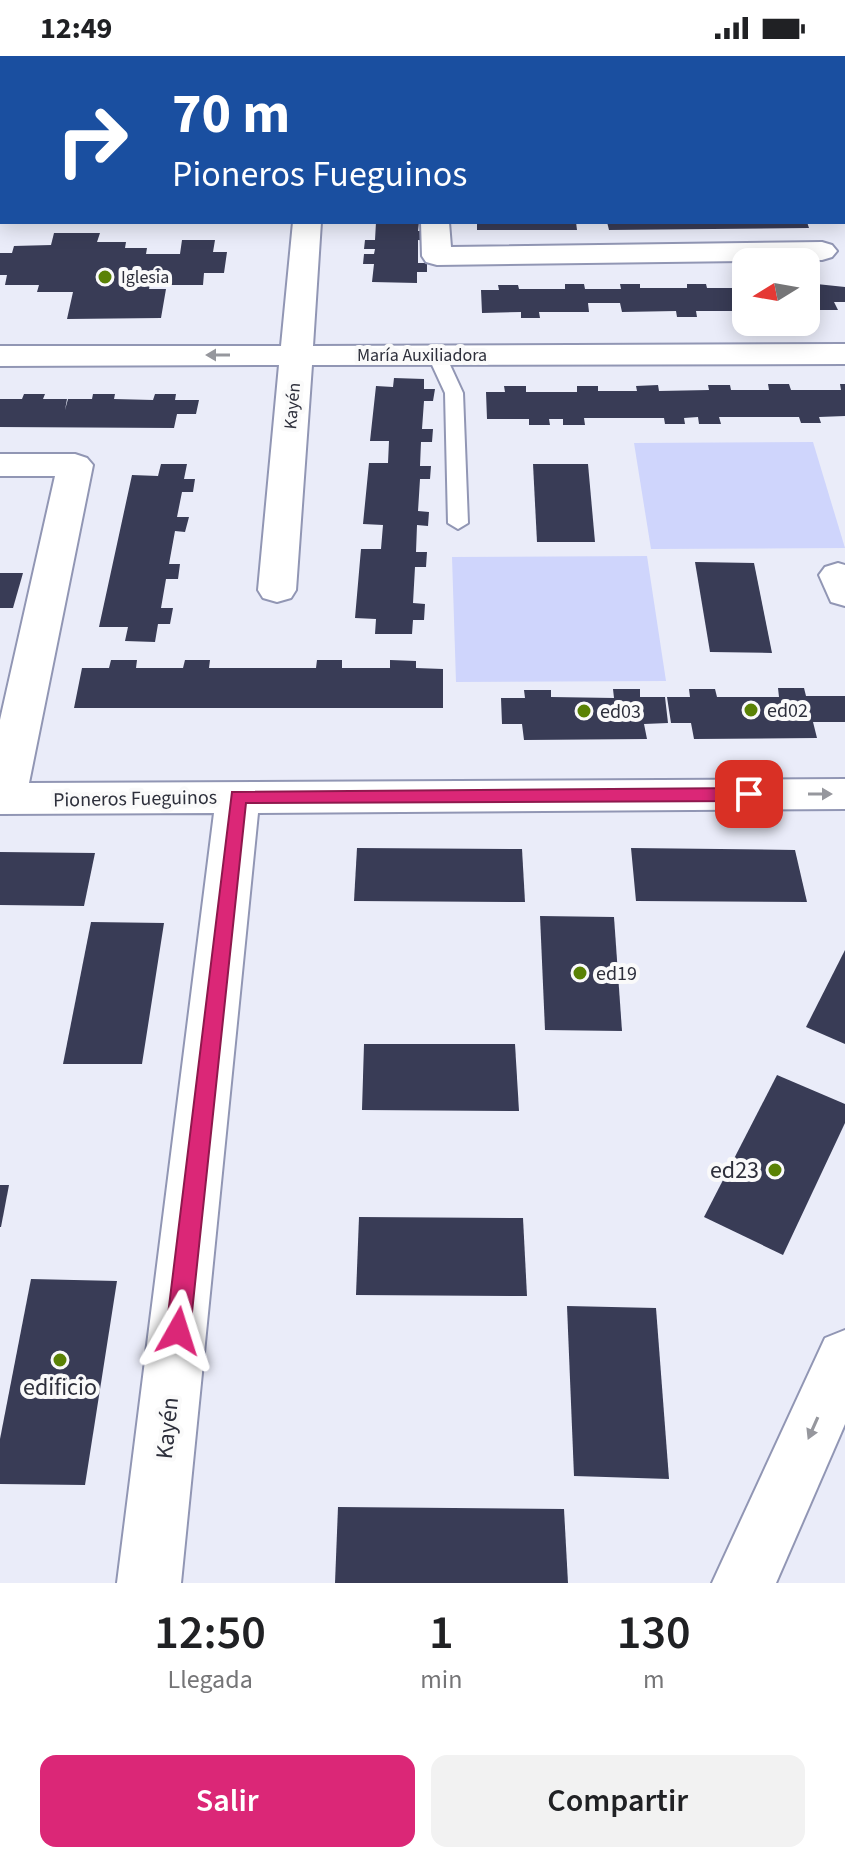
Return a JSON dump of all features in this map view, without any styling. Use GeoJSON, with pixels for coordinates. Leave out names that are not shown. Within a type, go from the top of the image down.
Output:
{"type":"FeatureCollection","features":[{"type":"Feature","properties":{"kind":"street","name":"Kayén"},"geometry":{"type":"LineString","coordinates":[[277,590],[307,224]]}},
{"type":"Feature","properties":{"kind":"street"},"geometry":{"type":"LineString","coordinates":[[435,224],[437,256],[822,251]]}},
{"type":"Feature","properties":{"kind":"street","name":"María Auxiliadora"},"geometry":{"type":"LineString","coordinates":[[0,356],[845,354]]}},
{"type":"Feature","properties":{"kind":"street"},"geometry":{"type":"LineString","coordinates":[[0,465],[75,465],[15,668],[2,799]]}},
{"type":"Feature","properties":{"kind":"street","name":"Pioneros Fueguinos"},"geometry":{"type":"LineString","coordinates":[[2,799],[845,794]]}},
{"type":"Feature","properties":{"kind":"street","name":"Kayén"},"geometry":{"type":"LineString","coordinates":[[149,1583],[238,797]]}},
{"type":"Feature","properties":{"kind":"street"},"geometry":{"type":"LineString","coordinates":[[744,1583],[845,1357]]}},
{"type":"Feature","properties":{"kind":"lane"},"geometry":{"type":"LineString","coordinates":[[436,354],[454,393],[458,523]]}},
{"type":"Feature","properties":{"kind":"shaded area"},"geometry":{"type":"Polygon","coordinates":[[[813,442],[845,548],[651,549],[634,443],[813,442]]]}},
{"type":"Feature","properties":{"kind":"shaded area"},"geometry":{"type":"Polygon","coordinates":[[[647,556],[666,681],[456,682],[452,557],[647,556]]]}},
{"type":"Feature","properties":{"kind":"building"},"geometry":{"type":"Polygon","coordinates":[[[376,224],[419,224],[418,231],[427,231],[427,241],[418,240],[418,263],[427,263],[427,272],[417,272],[417,283],[372,282],[374,264],[363,264],[364,254],[374,254],[375,249],[364,249],[365,240],[375,240],[376,224]]]}},
{"type":"Feature","properties":{"kind":"building"},"geometry":{"type":"Polygon","coordinates":[[[477,224],[576,224],[577,230],[477,230],[477,224]]]}},
{"type":"Feature","properties":{"kind":"building"},"geometry":{"type":"Polygon","coordinates":[[[608,224],[808,224],[809,228],[609,230],[608,224]]]}},
{"type":"Feature","properties":{"kind":"building","name":"Iglesia"},"geometry":{"type":"Polygon","coordinates":[[[54,233],[100,233],[97,242],[126,242],[125,248],[147,248],[146,254],[180,254],[182,240],[215,240],[213,252],[227,252],[224,273],[204,273],[203,285],[171,285],[172,279],[151,279],[149,289],[166,289],[161,318],[67,319],[73,292],[37,292],[39,285],[5,285],[7,275],[0,275],[0,253],[12,253],[14,246],[51,245],[54,233]]]}},
{"type":"Feature","properties":{"kind":"building"},"geometry":{"type":"Polygon","coordinates":[[[565,284],[584,284],[585,289],[621,289],[620,284],[640,284],[640,288],[687,288],[687,284],[706,284],[707,288],[732,288],[732,311],[696,311],[697,317],[677,317],[676,311],[622,312],[620,303],[588,303],[589,312],[539,312],[540,318],[521,318],[521,312],[482,313],[481,290],[499,290],[498,285],[518,285],[519,289],[565,289],[565,284]]]}},
{"type":"Feature","properties":{"kind":"building"},"geometry":{"type":"Polygon","coordinates":[[[820,284],[845,287],[845,302],[834,302],[838,310],[820,310],[820,284]]]}},
{"type":"Feature","properties":{"kind":"building"},"geometry":{"type":"Polygon","coordinates":[[[394,378],[424,379],[424,389],[435,389],[433,401],[424,401],[422,429],[433,429],[432,442],[421,442],[420,466],[431,466],[430,479],[420,479],[418,511],[429,512],[428,526],[417,525],[416,552],[427,552],[426,567],[415,567],[413,603],[425,604],[424,620],[413,620],[412,634],[375,634],[376,619],[355,618],[361,549],[381,549],[383,525],[363,524],[369,463],[388,463],[389,441],[370,441],[376,386],[393,387],[394,378]]]}},
{"type":"Feature","properties":{"kind":"building"},"geometry":{"type":"Polygon","coordinates":[[[768,384],[789,384],[791,390],[841,390],[840,384],[845,384],[845,416],[819,417],[821,423],[801,423],[799,417],[719,417],[721,424],[699,424],[698,417],[684,418],[685,424],[665,424],[664,418],[584,418],[585,425],[563,425],[563,419],[549,419],[550,425],[529,425],[529,419],[487,419],[486,392],[505,392],[504,386],[526,386],[526,392],[577,392],[577,386],[598,386],[598,391],[637,391],[636,386],[658,385],[659,391],[709,390],[708,385],[730,385],[731,390],[769,390],[768,384]]]}},
{"type":"Feature","properties":{"kind":"building"},"geometry":{"type":"Polygon","coordinates":[[[24,394],[45,394],[43,399],[67,399],[65,410],[68,399],[92,399],[93,394],[115,394],[114,399],[153,400],[155,394],[176,394],[175,400],[199,400],[196,414],[177,414],[174,428],[0,427],[0,399],[22,399],[24,394]]]}},
{"type":"Feature","properties":{"kind":"building"},"geometry":{"type":"Polygon","coordinates":[[[161,464],[187,464],[184,479],[195,479],[193,492],[182,492],[177,517],[189,517],[185,532],[175,531],[169,564],[180,564],[178,579],[166,579],[161,608],[173,608],[170,624],[158,624],[155,642],[125,641],[128,627],[99,627],[132,475],[158,476],[161,464]]]}},
{"type":"Feature","properties":{"kind":"building"},"geometry":{"type":"Polygon","coordinates":[[[533,464],[588,464],[595,542],[537,542],[533,464]]]}},
{"type":"Feature","properties":{"kind":"building"},"geometry":{"type":"Polygon","coordinates":[[[695,562],[754,563],[772,653],[710,652],[695,562]]]}},
{"type":"Feature","properties":{"kind":"building"},"geometry":{"type":"Polygon","coordinates":[[[0,573],[23,573],[13,608],[0,608],[0,573]]]}},
{"type":"Feature","properties":{"kind":"building"},"geometry":{"type":"Polygon","coordinates":[[[111,660],[137,660],[136,668],[183,668],[185,660],[210,660],[209,668],[316,668],[317,660],[342,660],[342,668],[390,668],[390,660],[416,661],[416,668],[443,669],[443,708],[74,708],[82,668],[109,668],[111,660]]]}},
{"type":"Feature","properties":{"kind":"building","name":"ed02"},"geometry":{"type":"Polygon","coordinates":[[[778,688],[804,688],[806,696],[845,696],[845,722],[813,722],[817,738],[694,739],[691,723],[671,723],[667,697],[690,697],[689,689],[715,689],[717,697],[779,697],[778,688]]]}},
{"type":"Feature","properties":{"kind":"building","name":"ed03"},"geometry":{"type":"Polygon","coordinates":[[[613,689],[640,689],[640,697],[665,697],[668,723],[644,724],[647,739],[524,740],[522,724],[502,724],[501,698],[525,698],[524,690],[551,690],[551,697],[614,698],[613,689]]]}},
{"type":"Feature","properties":{"kind":"building"},"geometry":{"type":"Polygon","coordinates":[[[357,848],[522,849],[525,902],[354,901],[357,848]]]}},
{"type":"Feature","properties":{"kind":"building"},"geometry":{"type":"Polygon","coordinates":[[[631,848],[795,850],[807,902],[636,901],[631,848]]]}},
{"type":"Feature","properties":{"kind":"building"},"geometry":{"type":"Polygon","coordinates":[[[0,852],[95,853],[84,906],[0,905],[0,852]]]}},
{"type":"Feature","properties":{"kind":"building","name":"ed19"},"geometry":{"type":"Polygon","coordinates":[[[540,916],[614,917],[622,1031],[545,1030],[540,916]]]}},
{"type":"Feature","properties":{"kind":"building"},"geometry":{"type":"Polygon","coordinates":[[[91,922],[164,923],[142,1064],[63,1064],[91,922]]]}},
{"type":"Feature","properties":{"kind":"building"},"geometry":{"type":"Polygon","coordinates":[[[845,950],[845,1044],[806,1027],[845,950]]]}},
{"type":"Feature","properties":{"kind":"building"},"geometry":{"type":"Polygon","coordinates":[[[364,1044],[515,1044],[519,1111],[362,1110],[364,1044]]]}},
{"type":"Feature","properties":{"kind":"building","name":"ed23"},"geometry":{"type":"Polygon","coordinates":[[[777,1075],[845,1104],[845,1123],[783,1255],[704,1217],[777,1075]]]}},
{"type":"Feature","properties":{"kind":"building"},"geometry":{"type":"Polygon","coordinates":[[[0,1185],[9,1185],[1,1227],[0,1227],[0,1185]]]}},
{"type":"Feature","properties":{"kind":"building"},"geometry":{"type":"Polygon","coordinates":[[[359,1217],[523,1218],[527,1296],[356,1295],[359,1217]]]}},
{"type":"Feature","properties":{"kind":"building","name":"edificio"},"geometry":{"type":"Polygon","coordinates":[[[31,1279],[117,1281],[85,1485],[0,1484],[0,1439],[31,1279]]]}},
{"type":"Feature","properties":{"kind":"building"},"geometry":{"type":"Polygon","coordinates":[[[567,1306],[656,1308],[669,1479],[574,1476],[567,1306]]]}},
{"type":"Feature","properties":{"kind":"building"},"geometry":{"type":"Polygon","coordinates":[[[338,1507],[564,1509],[568,1583],[335,1583],[338,1507]]]}},
{"type":"Feature","properties":{"kind":"place","name":"Iglesia"},"geometry":{"type":"Point","coordinates":[105,277]}},
{"type":"Feature","properties":{"kind":"place","name":"ed02"},"geometry":{"type":"Point","coordinates":[751,710]}},
{"type":"Feature","properties":{"kind":"place","name":"ed03"},"geometry":{"type":"Point","coordinates":[584,711]}},
{"type":"Feature","properties":{"kind":"place","name":"ed19"},"geometry":{"type":"Point","coordinates":[580,973]}},
{"type":"Feature","properties":{"kind":"place","name":"ed23"},"geometry":{"type":"Point","coordinates":[775,1170]}},
{"type":"Feature","properties":{"kind":"place","name":"edificio"},"geometry":{"type":"Point","coordinates":[60,1360]}},
{"type":"Feature","properties":{"kind":"route"},"geometry":{"type":"LineString","coordinates":[[178,1331],[238,797],[749,794]]}}]}
